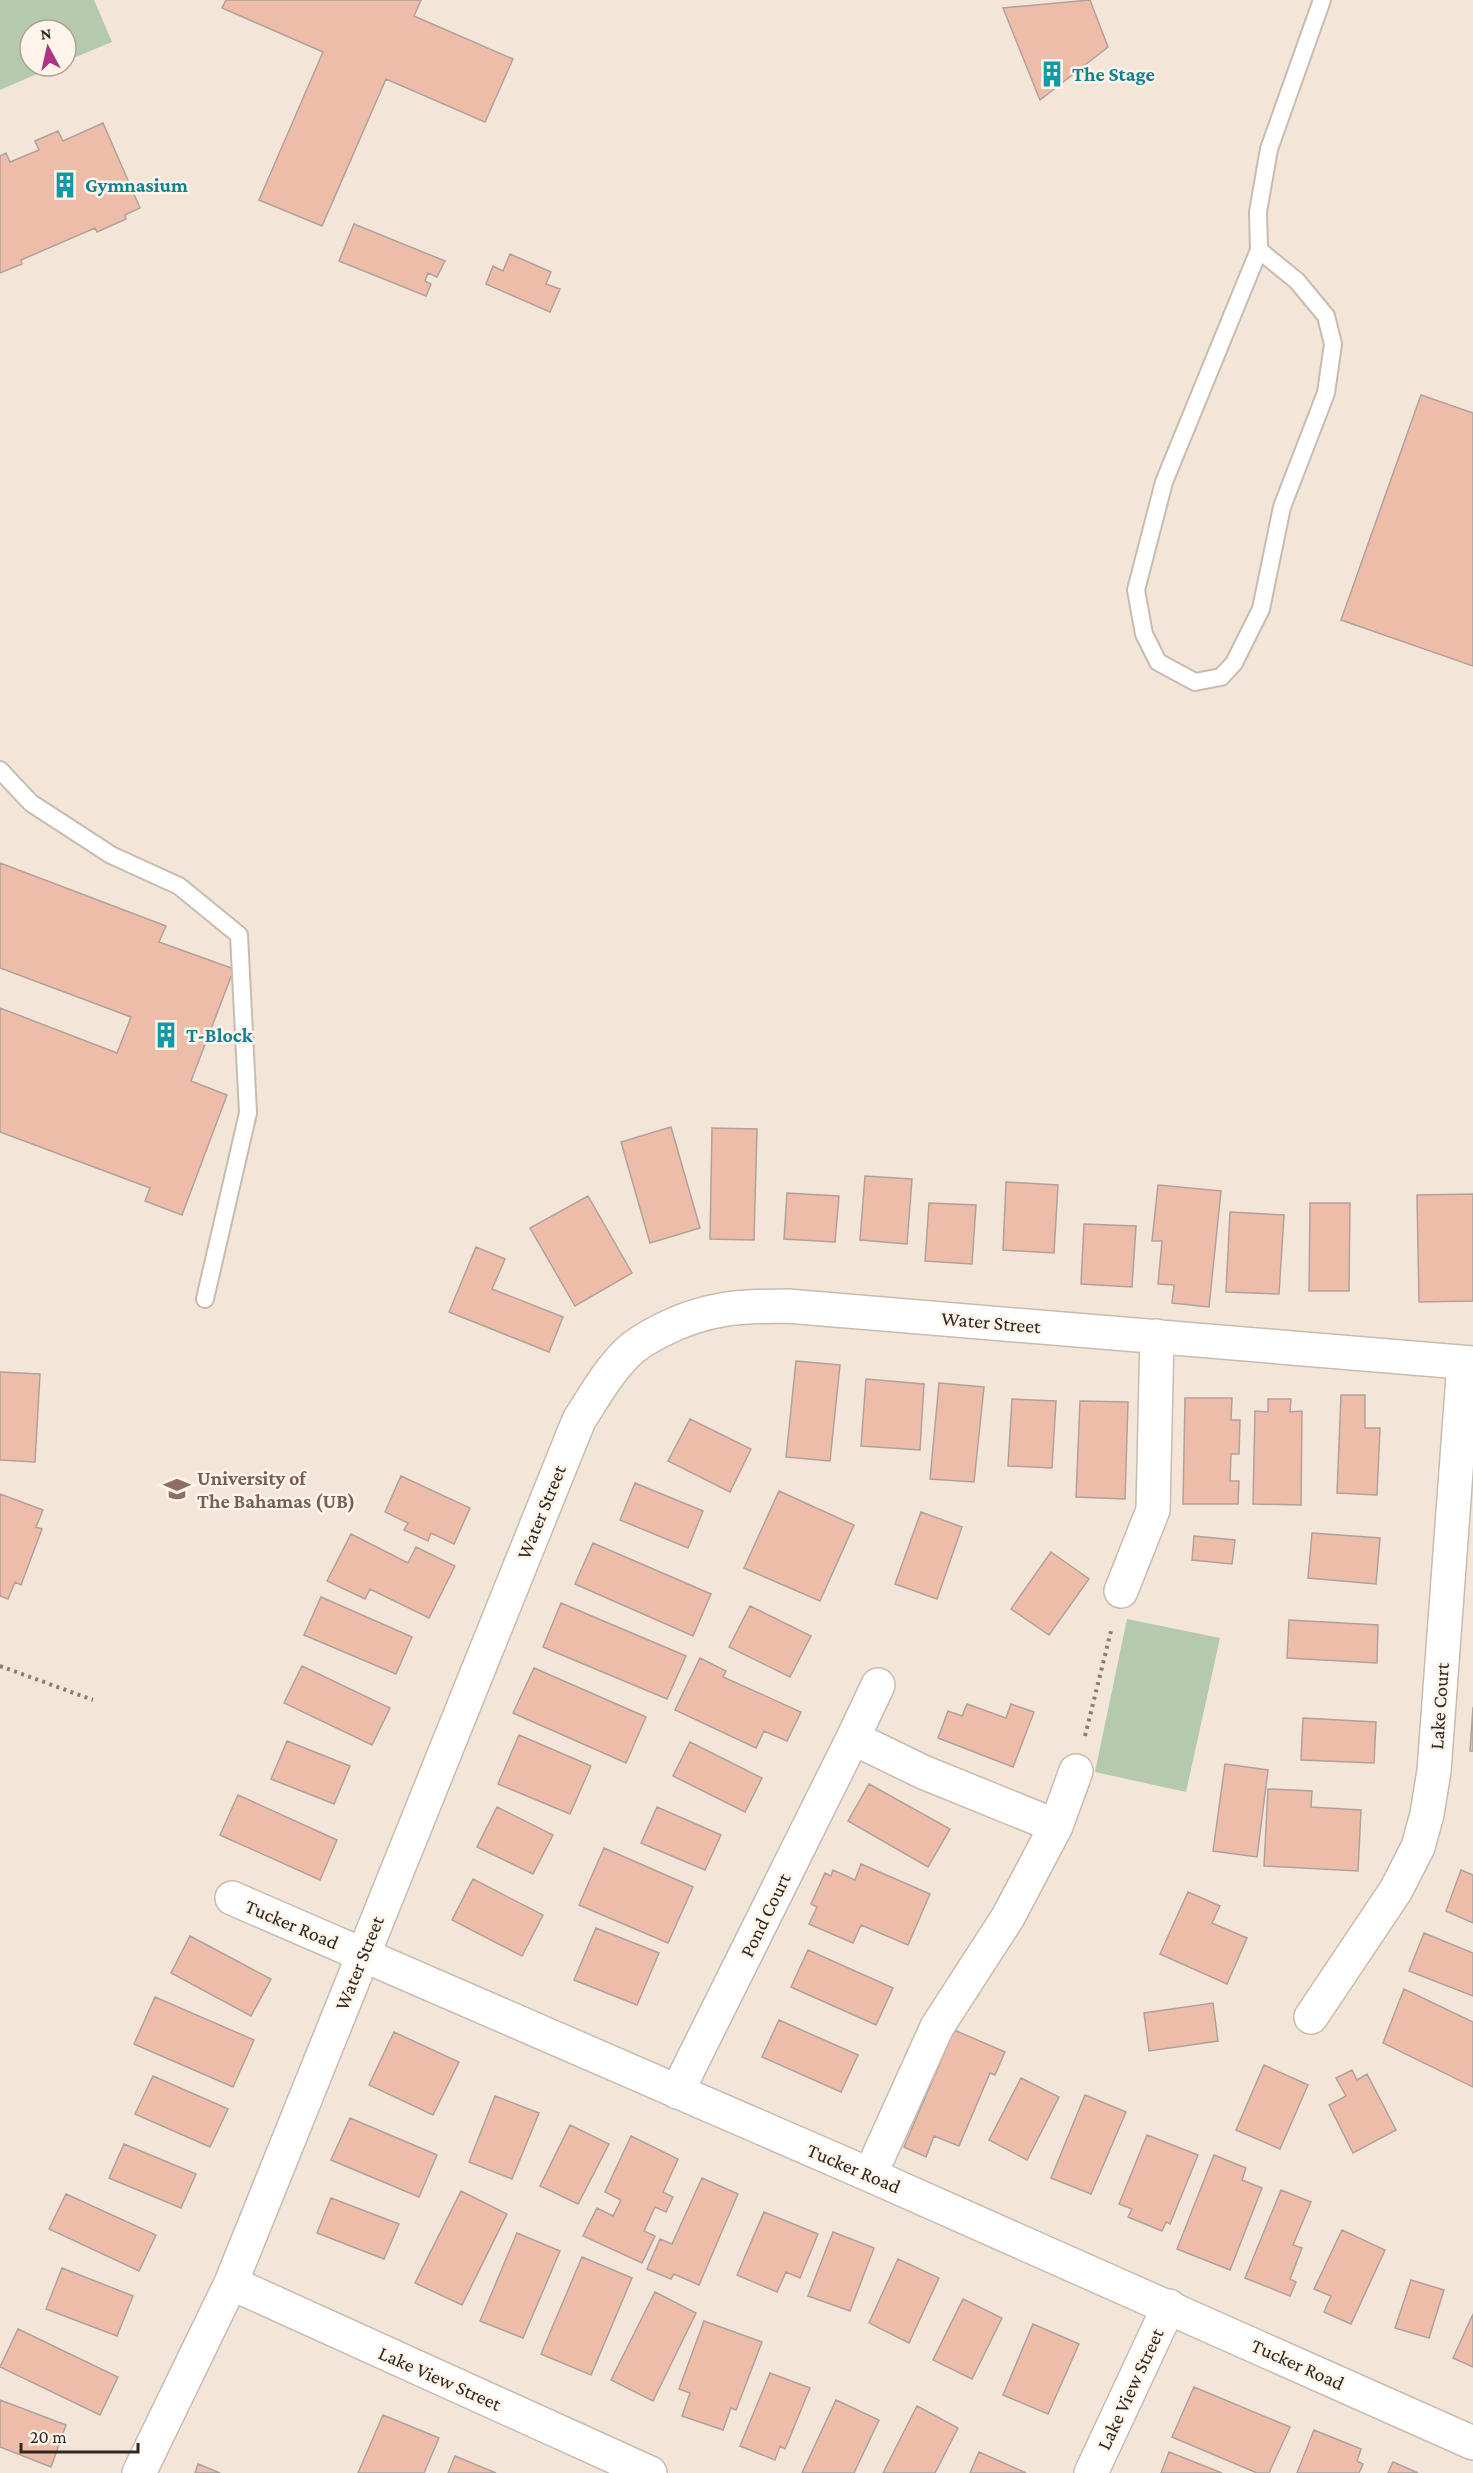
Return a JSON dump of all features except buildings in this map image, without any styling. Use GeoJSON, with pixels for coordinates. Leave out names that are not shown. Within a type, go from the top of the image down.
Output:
{"type":"FeatureCollection","features":[{"type":"Feature","properties":{"kind":"street","name":"Water Street"},"geometry":{"type":"LineString","coordinates":[[139,2473],[231,2283],[579,1420],[608,1374],[629,1351],[654,1334],[686,1318],[720,1308],[787,1306],[1469,1363]]}},
{"type":"Feature","properties":{"kind":"street"},"geometry":{"type":"LineString","coordinates":[[1121,1591],[1153,1510],[1157,1336]]}},
{"type":"Feature","properties":{"kind":"street","name":"Lake Court"},"geometry":{"type":"LineString","coordinates":[[1311,2017],[1396,1890],[1418,1847],[1427,1814],[1434,1771],[1469,1363]]}},
{"type":"Feature","properties":{"kind":"street","name":"Pond Court"},"geometry":{"type":"LineString","coordinates":[[677,2092],[878,1685]]}},
{"type":"Feature","properties":{"kind":"street"},"geometry":{"type":"LineString","coordinates":[[853,1738],[923,1772],[1056,1826]]}},
{"type":"Feature","properties":{"kind":"street"},"geometry":{"type":"LineString","coordinates":[[870,2175],[937,2027],[1008,1917],[1056,1826],[1076,1771]]}},
{"type":"Feature","properties":{"kind":"street","name":"Tucker Road"},"geometry":{"type":"LineString","coordinates":[[232,1898],[1169,2306],[1473,2443]]}},
{"type":"Feature","properties":{"kind":"street","name":"Lake View Street"},"geometry":{"type":"LineString","coordinates":[[231,2283],[650,2473]]}},
{"type":"Feature","properties":{"kind":"street","name":"Lake View Street"},"geometry":{"type":"LineString","coordinates":[[1091,2473],[1169,2306]]}},
{"type":"Feature","properties":{"kind":"lane"},"geometry":{"type":"LineString","coordinates":[[1259,250],[1297,281],[1326,316],[1333,344],[1326,393],[1282,507],[1261,609],[1234,663],[1221,677],[1194,682],[1158,662],[1144,634],[1136,590],[1164,483],[1259,250],[1258,212],[1269,149],[1322,0]]}},
{"type":"Feature","properties":{"kind":"lane"},"geometry":{"type":"LineString","coordinates":[[0,770],[31,803],[111,855],[179,886],[240,935],[248,1113],[205,1299]]}},
{"type":"Feature","properties":{"kind":"path"},"geometry":{"type":"LineString","coordinates":[[1076,1771],[1121,1591]]}},
{"type":"Feature","properties":{"kind":"path"},"geometry":{"type":"LineString","coordinates":[[0,1666],[93,1700]]}},
{"type":"Feature","properties":{"kind":"green space"},"geometry":{"type":"Polygon","coordinates":[[[0,0],[94,0],[112,42],[78,56],[78,18],[18,18],[18,78],[28,78],[0,90],[0,0]]]}},
{"type":"Feature","properties":{"kind":"green space"},"geometry":{"type":"Polygon","coordinates":[[[1127,1619],[1220,1638],[1186,1792],[1095,1772],[1127,1619]]]}},
{"type":"Feature","properties":{"kind":"place","name":"The Stage"},"geometry":{"type":"Point","coordinates":[1052,74]}},
{"type":"Feature","properties":{"kind":"place","name":"Gymnasium"},"geometry":{"type":"Point","coordinates":[65,185]}},
{"type":"Feature","properties":{"kind":"place","name":"T-Block"},"geometry":{"type":"Point","coordinates":[166,1035]}},
{"type":"Feature","properties":{"kind":"place","name":"University of The Bahamas (UB)"},"geometry":{"type":"Point","coordinates":[177,1489]}}]}
